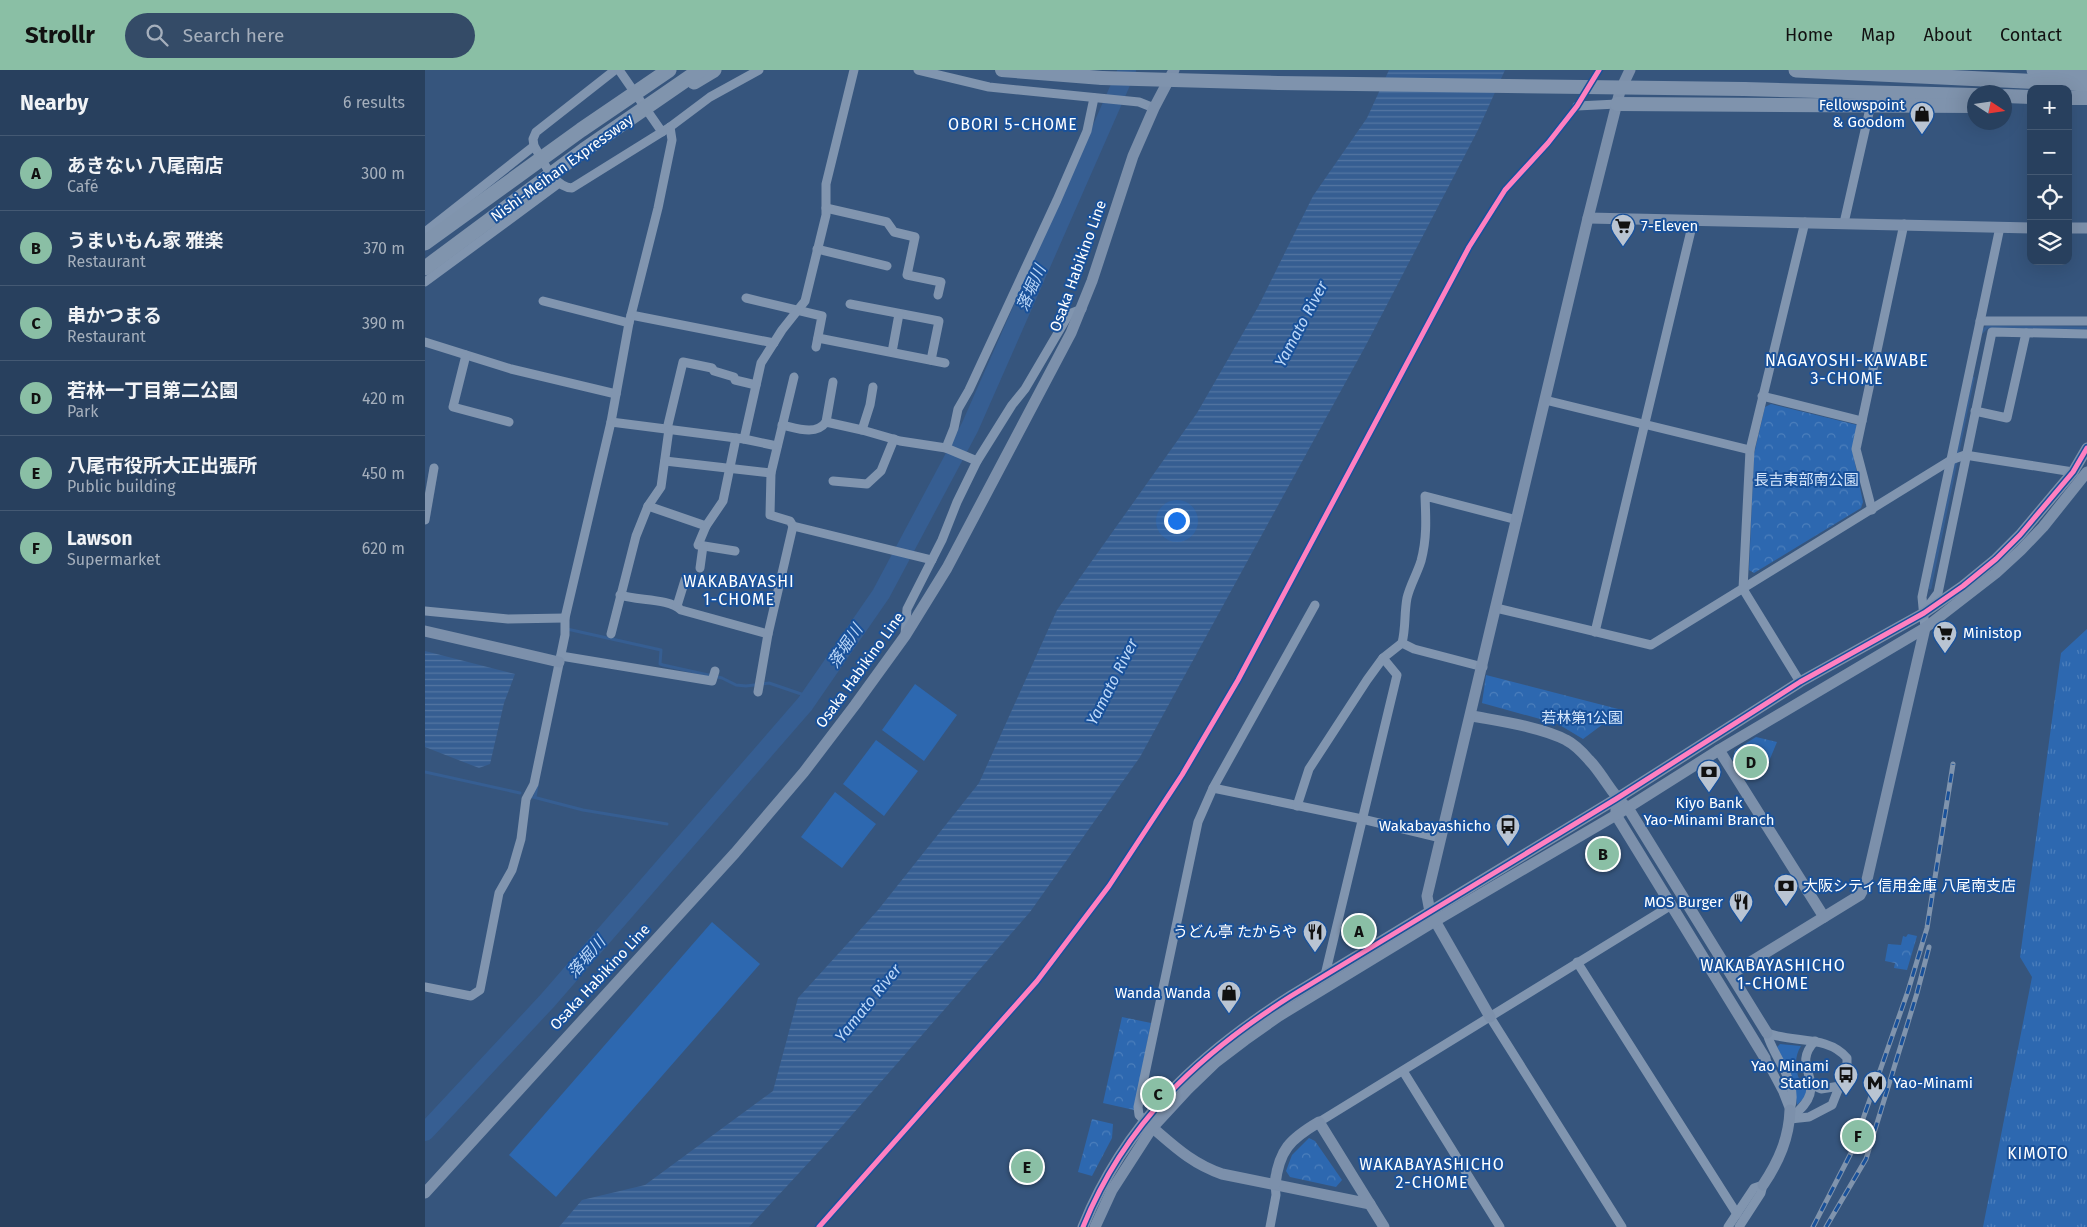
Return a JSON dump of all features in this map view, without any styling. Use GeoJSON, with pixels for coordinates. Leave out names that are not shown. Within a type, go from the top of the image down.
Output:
{"type":"FeatureCollection","features":[{"type":"Feature","properties":{"kind":"highway"},"geometry":{"type":"LineString","coordinates":[[581,130],[653,70]]}},
{"type":"Feature","properties":{"kind":"highway","name":"Nishi-Meihan Expressway"},"geometry":{"type":"LineString","coordinates":[[425,243],[581,130],[669,70]]}},
{"type":"Feature","properties":{"kind":"highway","name":"Nishi-Meihan Expressway"},"geometry":{"type":"LineString","coordinates":[[425,268],[584,150],[700,70]]}},
{"type":"Feature","properties":{"kind":"highway"},"geometry":{"type":"LineString","coordinates":[[584,150],[714,70]]}},
{"type":"Feature","properties":{"kind":"highway"},"geometry":{"type":"LineString","coordinates":[[1796,70],[2087,84]]}},
{"type":"Feature","properties":{"kind":"highway"},"geometry":{"type":"LineString","coordinates":[[2034,70],[2087,71]]}},
{"type":"Feature","properties":{"kind":"main road"},"geometry":{"type":"LineString","coordinates":[[1002,70],[1101,78],[1278,83],[1743,89],[1967,95]]}},
{"type":"Feature","properties":{"kind":"main road"},"geometry":{"type":"LineString","coordinates":[[2012,96],[2027,97]]}},
{"type":"Feature","properties":{"kind":"main road"},"geometry":{"type":"LineString","coordinates":[[2012,101],[2027,97]]}},
{"type":"Feature","properties":{"kind":"main road"},"geometry":{"type":"LineString","coordinates":[[2072,98],[2087,98]]}},
{"type":"Feature","properties":{"kind":"main road"},"geometry":{"type":"LineString","coordinates":[[1617,104],[1967,106]]}},
{"type":"Feature","properties":{"kind":"street"},"geometry":{"type":"LineString","coordinates":[[615,70],[536,132],[533,139],[534,146],[558,184],[565,188],[572,188],[666,130],[710,97],[759,70]]}},
{"type":"Feature","properties":{"kind":"street"},"geometry":{"type":"LineString","coordinates":[[425,987],[471,996],[480,990],[499,893],[512,870],[521,839],[527,799],[534,784],[565,635],[565,618],[611,422],[630,319],[660,198],[672,140],[619,70]]}},
{"type":"Feature","properties":{"kind":"street"},"geometry":{"type":"LineString","coordinates":[[735,551],[698,545],[706,526],[723,501],[729,469],[740,439],[761,362],[805,301],[826,208],[825,184],[854,70]]}},
{"type":"Feature","properties":{"kind":"street"},"geometry":{"type":"LineString","coordinates":[[918,70],[989,87],[1139,102],[1154,108]]}},
{"type":"Feature","properties":{"kind":"street","name":"Osaka Habikino Line"},"geometry":{"type":"LineString","coordinates":[[425,1193],[735,853],[803,772],[905,636],[952,560],[1071,333],[1082,309],[1127,171],[1154,108],[1174,70]]}},
{"type":"Feature","properties":{"kind":"street"},"geometry":{"type":"LineString","coordinates":[[1622,1227],[1491,1016],[1433,917],[1427,896],[1483,667],[1588,218],[1620,91],[1630,70]]}},
{"type":"Feature","properties":{"kind":"street"},"geometry":{"type":"LineString","coordinates":[[946,448],[954,428],[958,408],[969,390],[1065,183],[1099,98]]}},
{"type":"Feature","properties":{"kind":"street"},"geometry":{"type":"LineString","coordinates":[[1577,106],[1617,104]]}},
{"type":"Feature","properties":{"kind":"street"},"geometry":{"type":"LineString","coordinates":[[1844,223],[1871,104]]}},
{"type":"Feature","properties":{"kind":"street"},"geometry":{"type":"LineString","coordinates":[[425,232],[534,146]]}},
{"type":"Feature","properties":{"kind":"street"},"geometry":{"type":"LineString","coordinates":[[425,282],[558,184]]}},
{"type":"Feature","properties":{"kind":"street"},"geometry":{"type":"LineString","coordinates":[[826,208],[887,222],[894,232],[915,237],[907,275],[941,282],[938,295]]}},
{"type":"Feature","properties":{"kind":"street"},"geometry":{"type":"LineString","coordinates":[[1588,218],[1693,222],[1805,222],[2027,228]]}},
{"type":"Feature","properties":{"kind":"street"},"geometry":{"type":"LineString","coordinates":[[1595,632],[1693,222]]}},
{"type":"Feature","properties":{"kind":"street"},"geometry":{"type":"LineString","coordinates":[[1800,682],[1743,589],[1750,450],[1805,222]]}},
{"type":"Feature","properties":{"kind":"street"},"geometry":{"type":"LineString","coordinates":[[1872,510],[1857,449],[1904,224]]}},
{"type":"Feature","properties":{"kind":"street"},"geometry":{"type":"LineString","coordinates":[[1731,974],[1824,916],[1844,907],[1860,895],[1866,884],[1925,628],[1921,597],[2000,227]]}},
{"type":"Feature","properties":{"kind":"street"},"geometry":{"type":"LineString","coordinates":[[2072,228],[2087,228]]}},
{"type":"Feature","properties":{"kind":"street"},"geometry":{"type":"LineString","coordinates":[[817,249],[887,266]]}},
{"type":"Feature","properties":{"kind":"street"},"geometry":{"type":"LineString","coordinates":[[746,298],[823,316],[817,343],[892,352],[945,362]]}},
{"type":"Feature","properties":{"kind":"street"},"geometry":{"type":"LineString","coordinates":[[543,301],[630,319],[774,343]]}},
{"type":"Feature","properties":{"kind":"street"},"geometry":{"type":"LineString","coordinates":[[850,304],[939,321],[931,360]]}},
{"type":"Feature","properties":{"kind":"street"},"geometry":{"type":"LineString","coordinates":[[905,636],[907,609],[932,560],[977,461],[1012,405],[1025,389],[1069,314],[1082,309]]}},
{"type":"Feature","properties":{"kind":"street"},"geometry":{"type":"LineString","coordinates":[[892,352],[899,314]]}},
{"type":"Feature","properties":{"kind":"street"},"geometry":{"type":"LineString","coordinates":[[1980,321],[2087,320]]}},
{"type":"Feature","properties":{"kind":"street"},"geometry":{"type":"LineString","coordinates":[[1924,613],[1938,593],[1965,455],[1992,332],[2087,334]]}},
{"type":"Feature","properties":{"kind":"street"},"geometry":{"type":"LineString","coordinates":[[1975,411],[2007,418],[2026,333]]}},
{"type":"Feature","properties":{"kind":"street"},"geometry":{"type":"LineString","coordinates":[[425,342],[511,369],[616,394]]}},
{"type":"Feature","properties":{"kind":"street"},"geometry":{"type":"LineString","coordinates":[[466,355],[453,407],[509,422]]}},
{"type":"Feature","properties":{"kind":"street"},"geometry":{"type":"LineString","coordinates":[[611,634],[636,536],[648,506],[661,487],[668,429],[683,362],[712,368],[714,371],[735,377],[735,380],[756,385]]}},
{"type":"Feature","properties":{"kind":"street"},"geometry":{"type":"LineString","coordinates":[[794,377],[771,473],[770,516],[789,521],[793,526],[932,560]]}},
{"type":"Feature","properties":{"kind":"street"},"geometry":{"type":"LineString","coordinates":[[782,424],[815,430],[822,427],[826,422],[833,382]]}},
{"type":"Feature","properties":{"kind":"street"},"geometry":{"type":"LineString","coordinates":[[862,430],[870,405],[873,387]]}},
{"type":"Feature","properties":{"kind":"street"},"geometry":{"type":"LineString","coordinates":[[1762,396],[1862,421]]}},
{"type":"Feature","properties":{"kind":"street"},"geometry":{"type":"LineString","coordinates":[[1545,400],[1750,450]]}},
{"type":"Feature","properties":{"kind":"street"},"geometry":{"type":"LineString","coordinates":[[611,422],[740,439],[777,446]]}},
{"type":"Feature","properties":{"kind":"street"},"geometry":{"type":"LineString","coordinates":[[826,422],[894,439],[946,448],[977,461]]}},
{"type":"Feature","properties":{"kind":"street"},"geometry":{"type":"LineString","coordinates":[[833,481],[867,484],[881,471],[894,439]]}},
{"type":"Feature","properties":{"kind":"street"},"geometry":{"type":"LineString","coordinates":[[1095,1227],[1148,1124],[1216,1062],[1279,1016],[1433,917],[1519,856],[1616,799],[1800,682],[1924,613],[1963,586],[1996,559],[2037,516],[2073,472],[2087,448]]}},
{"type":"Feature","properties":{"kind":"street"},"geometry":{"type":"LineString","coordinates":[[1496,608],[1651,645],[1951,460],[1965,455],[2073,472]]}},
{"type":"Feature","properties":{"kind":"street"},"geometry":{"type":"LineString","coordinates":[[665,461],[771,473]]}},
{"type":"Feature","properties":{"kind":"street"},"geometry":{"type":"LineString","coordinates":[[425,520],[434,468]]}},
{"type":"Feature","properties":{"kind":"street"},"geometry":{"type":"LineString","coordinates":[[1083,1227],[1114,1164],[1191,1070],[1223,1042],[1253,1020],[1325,975],[1616,815],[1719,750],[1925,628],[1997,573],[2043,527],[2085,480]]}},
{"type":"Feature","properties":{"kind":"street"},"geometry":{"type":"LineString","coordinates":[[1297,806],[1309,769],[1383,658],[1401,643],[1406,626],[1404,614],[1410,586],[1420,563],[1426,537],[1425,496],[1517,520]]}},
{"type":"Feature","properties":{"kind":"street"},"geometry":{"type":"LineString","coordinates":[[648,506],[706,526]]}},
{"type":"Feature","properties":{"kind":"street"},"geometry":{"type":"LineString","coordinates":[[759,687],[768,634],[793,526]]}},
{"type":"Feature","properties":{"kind":"street"},"geometry":{"type":"LineString","coordinates":[[700,568],[703,546]]}},
{"type":"Feature","properties":{"kind":"street"},"geometry":{"type":"LineString","coordinates":[[677,606],[685,580]]}},
{"type":"Feature","properties":{"kind":"street"},"geometry":{"type":"LineString","coordinates":[[621,596],[633,599],[647,599],[677,606],[681,610],[768,634]]}},
{"type":"Feature","properties":{"kind":"street"},"geometry":{"type":"LineString","coordinates":[[1315,604],[1213,788],[1199,822],[1145,1078],[1139,1115],[1186,1156],[1205,1168],[1222,1174],[1370,1204]]}},
{"type":"Feature","properties":{"kind":"street"},"geometry":{"type":"LineString","coordinates":[[425,611],[508,619],[565,618]]}},
{"type":"Feature","properties":{"kind":"street"},"geometry":{"type":"LineString","coordinates":[[425,631],[560,659],[712,681],[715,671]]}},
{"type":"Feature","properties":{"kind":"street"},"geometry":{"type":"LineString","coordinates":[[1401,643],[1414,649],[1483,667]]}},
{"type":"Feature","properties":{"kind":"street"},"geometry":{"type":"LineString","coordinates":[[1325,975],[1397,675],[1383,658]]}},
{"type":"Feature","properties":{"kind":"street"},"geometry":{"type":"LineString","coordinates":[[1471,716],[1520,726],[1566,740],[1588,759],[1604,778],[1616,799],[1628,808],[1767,1033],[1769,1041],[1791,1084],[1793,1102],[1782,1152],[1763,1185],[1761,1193],[1739,1227]]}},
{"type":"Feature","properties":{"kind":"street"},"geometry":{"type":"LineString","coordinates":[[1719,750],[1824,916]]}},
{"type":"Feature","properties":{"kind":"street"},"geometry":{"type":"LineString","coordinates":[[1213,788],[1362,819],[1441,838]]}},
{"type":"Feature","properties":{"kind":"street"},"geometry":{"type":"LineString","coordinates":[[1616,799],[1616,815],[1670,906],[1765,1058],[1783,1092],[1790,1114]]}},
{"type":"Feature","properties":{"kind":"street"},"geometry":{"type":"LineString","coordinates":[[1270,1227],[1276,1194],[1277,1168],[1282,1154],[1291,1141],[1670,906]]}},
{"type":"Feature","properties":{"kind":"street"},"geometry":{"type":"LineString","coordinates":[[1577,962],[1737,1214]]}},
{"type":"Feature","properties":{"kind":"street"},"geometry":{"type":"LineString","coordinates":[[1767,1033],[1777,1037],[1815,1041],[1840,1050],[1847,1058],[1847,1067],[1832,1105],[1821,1112],[1809,1116],[1790,1114]]}},
{"type":"Feature","properties":{"kind":"street"},"geometry":{"type":"LineString","coordinates":[[1815,1041],[1809,1048],[1806,1057],[1808,1078],[1812,1085],[1821,1089],[1839,1086]]}},
{"type":"Feature","properties":{"kind":"street"},"geometry":{"type":"LineString","coordinates":[[1403,1071],[1500,1227]]}},
{"type":"Feature","properties":{"kind":"street"},"geometry":{"type":"LineString","coordinates":[[1790,1114],[1806,1104],[1812,1085]]}},
{"type":"Feature","properties":{"kind":"street"},"geometry":{"type":"LineString","coordinates":[[1319,1122],[1384,1227]]}},
{"type":"Feature","properties":{"kind":"street"},"geometry":{"type":"LineString","coordinates":[[1728,1227],[1754,1188],[1763,1185]]}},
{"type":"Feature","properties":{"kind":"green space","name":"長吉東部南公園"},"geometry":{"type":"Polygon","coordinates":[[[1771,404],[1857,425],[1852,449],[1863,502],[1861,508],[1754,573],[1749,570],[1754,454],[1765,407],[1771,404]]]}},
{"type":"Feature","properties":{"kind":"green space"},"geometry":{"type":"Polygon","coordinates":[[[2087,629],[2087,1227],[1983,1227],[2032,977],[2020,957],[2061,653],[2087,629]]]}},
{"type":"Feature","properties":{"kind":"green space","name":"若林第1公園"},"geometry":{"type":"Polygon","coordinates":[[[1486,675],[1622,710],[1583,739],[1558,724],[1482,703],[1486,675]]]}},
{"type":"Feature","properties":{"kind":"green space"},"geometry":{"type":"Polygon","coordinates":[[[915,684],[957,715],[924,761],[882,730],[915,684]]]}},
{"type":"Feature","properties":{"kind":"green space"},"geometry":{"type":"Polygon","coordinates":[[[1756,737],[1777,742],[1767,766],[1746,781],[1732,759],[1735,750],[1756,737]]]}},
{"type":"Feature","properties":{"kind":"green space"},"geometry":{"type":"Polygon","coordinates":[[[876,740],[918,771],[884,816],[843,784],[876,740]]]}},
{"type":"Feature","properties":{"kind":"green space"},"geometry":{"type":"Polygon","coordinates":[[[835,792],[876,824],[842,868],[801,837],[835,792]]]}},
{"type":"Feature","properties":{"kind":"green space"},"geometry":{"type":"Polygon","coordinates":[[[712,922],[760,964],[556,1197],[509,1155],[712,922]]]}},
{"type":"Feature","properties":{"kind":"green space"},"geometry":{"type":"Polygon","coordinates":[[[1908,934],[1917,936],[1907,970],[1894,968],[1895,963],[1885,961],[1888,944],[1901,945],[1903,936],[1906,937],[1908,934]]]}},
{"type":"Feature","properties":{"kind":"green space"},"geometry":{"type":"Polygon","coordinates":[[[1122,1017],[1151,1023],[1134,1110],[1103,1103],[1122,1017]]]}},
{"type":"Feature","properties":{"kind":"green space"},"geometry":{"type":"Polygon","coordinates":[[[1780,1044],[1801,1046],[1798,1051],[1796,1069],[1800,1081],[1807,1091],[1805,1097],[1797,1105],[1794,1086],[1777,1047],[1780,1044]]]}},
{"type":"Feature","properties":{"kind":"green space"},"geometry":{"type":"Polygon","coordinates":[[[1092,1119],[1113,1124],[1112,1138],[1092,1176],[1078,1172],[1092,1119]]]}},
{"type":"Feature","properties":{"kind":"green space"},"geometry":{"type":"Polygon","coordinates":[[[1309,1138],[1315,1141],[1342,1180],[1336,1187],[1290,1177],[1286,1171],[1292,1155],[1309,1138]]]}},
{"type":"Feature","properties":{"kind":"water","name":"Yamato River"},"geometry":{"type":"Polygon","coordinates":[[[1389,70],[1505,70],[1478,130],[1366,345],[1140,757],[1030,912],[836,1133],[749,1227],[559,1227],[582,1200],[645,1185],[773,1091],[798,998],[878,910],[979,783],[1057,610],[1197,413],[1258,307],[1313,196],[1367,118],[1389,70]]]}},
{"type":"Feature","properties":{"kind":"water"},"geometry":{"type":"Polygon","coordinates":[[[425,651],[515,674],[504,703],[490,764],[479,768],[425,747],[425,651]]]}},
{"type":"Feature","properties":{"kind":"waterway","name":"落堀川"},"geometry":{"type":"LineString","coordinates":[[425,1132],[548,1000],[805,704],[881,594],[970,427],[1127,70]]}},
{"type":"Feature","properties":{"kind":"waterway"},"geometry":{"type":"LineString","coordinates":[[1981,333],[1987,327],[2087,328]]}},
{"type":"Feature","properties":{"kind":"waterway"},"geometry":{"type":"LineString","coordinates":[[1930,588],[1973,378]]}},
{"type":"Feature","properties":{"kind":"waterway"},"geometry":{"type":"LineString","coordinates":[[567,629],[661,650],[660,664],[663,665],[722,678],[736,685],[746,686],[769,683],[810,697]]}},
{"type":"Feature","properties":{"kind":"waterway"},"geometry":{"type":"LineString","coordinates":[[425,772],[520,793]]}},
{"type":"Feature","properties":{"kind":"waterway"},"geometry":{"type":"LineString","coordinates":[[535,797],[537,786]]}},
{"type":"Feature","properties":{"kind":"waterway"},"geometry":{"type":"LineString","coordinates":[[533,797],[583,810],[667,824]]}},
{"type":"Feature","properties":{"kind":"railway"},"geometry":{"type":"LineString","coordinates":[[1813,1227],[1851,1153],[1908,991],[1927,928],[1953,764]]}},
{"type":"Feature","properties":{"kind":"railway"},"geometry":{"type":"LineString","coordinates":[[1826,1227],[1866,1159],[1917,993],[1929,947]]}},
{"type":"Feature","properties":{"kind":"cycle path"},"geometry":{"type":"LineString","coordinates":[[819,1227],[1037,981],[1109,886],[1182,775],[1238,680],[1469,247],[1505,190],[1548,143],[1577,106],[1599,70]]}},
{"type":"Feature","properties":{"kind":"cycle path"},"geometry":{"type":"LineString","coordinates":[[1083,1227],[1100,1190],[1120,1155],[1143,1124],[1168,1095],[1225,1042],[1291,996],[1616,799],[1800,682],[1924,613],[1963,586],[1996,559],[2020,535],[2073,472],[2087,448]]}},
{"type":"Feature","properties":{"kind":"place","name":"Fellowspoint & Goodom"},"geometry":{"type":"Point","coordinates":[1922,135]}},
{"type":"Feature","properties":{"kind":"place","name":"7-Eleven"},"geometry":{"type":"Point","coordinates":[1623,247]}},
{"type":"Feature","properties":{"kind":"place","name":"Ministop"},"geometry":{"type":"Point","coordinates":[1945,654]}},
{"type":"Feature","properties":{"kind":"place","name":"若林一丁目第二公園"},"geometry":{"type":"Point","coordinates":[1751,762]}},
{"type":"Feature","properties":{"kind":"place","name":"Kiyo Bank Yao-Minami Branch"},"geometry":{"type":"Point","coordinates":[1709,793]}},
{"type":"Feature","properties":{"kind":"place","name":"Wakabayashicho"},"geometry":{"type":"Point","coordinates":[1508,847]}},
{"type":"Feature","properties":{"kind":"place","name":"うまいもん家 雅楽"},"geometry":{"type":"Point","coordinates":[1603,854]}},
{"type":"Feature","properties":{"kind":"place","name":"大阪シティ信用金庫 八尾南支店"},"geometry":{"type":"Point","coordinates":[1786,907]}},
{"type":"Feature","properties":{"kind":"place","name":"MOS Burger"},"geometry":{"type":"Point","coordinates":[1741,923]}},
{"type":"Feature","properties":{"kind":"place","name":"あきない 八尾南店"},"geometry":{"type":"Point","coordinates":[1359,931]}},
{"type":"Feature","properties":{"kind":"place","name":"うどん亭 たからや"},"geometry":{"type":"Point","coordinates":[1315,953]}},
{"type":"Feature","properties":{"kind":"place","name":"Wanda Wanda"},"geometry":{"type":"Point","coordinates":[1229,1014]}},
{"type":"Feature","properties":{"kind":"place","name":"串かつまる"},"geometry":{"type":"Point","coordinates":[1158,1094]}},
{"type":"Feature","properties":{"kind":"place","name":"Yao Minami Station"},"geometry":{"type":"Point","coordinates":[1846,1096]}},
{"type":"Feature","properties":{"kind":"place","name":"Yao-Minami"},"geometry":{"type":"Point","coordinates":[1875,1104]}},
{"type":"Feature","properties":{"kind":"place","name":"Lawson"},"geometry":{"type":"Point","coordinates":[1858,1136]}},
{"type":"Feature","properties":{"kind":"place","name":"八尾市役所大正出張所"},"geometry":{"type":"Point","coordinates":[1027,1167]}},
{"type":"Feature","properties":{"kind":"district","name":"OBORI 5-CHOME"},"geometry":{"type":"Point","coordinates":[1013,124]}},
{"type":"Feature","properties":{"kind":"district","name":"NAGAYOSHI-KAWABE 3-CHOME"},"geometry":{"type":"Point","coordinates":[1847,369]}},
{"type":"Feature","properties":{"kind":"district","name":"WAKABAYASHI 1-CHOME"},"geometry":{"type":"Point","coordinates":[739,590]}},
{"type":"Feature","properties":{"kind":"district","name":"WAKABAYASHICHO 1-CHOME"},"geometry":{"type":"Point","coordinates":[1773,974]}},
{"type":"Feature","properties":{"kind":"district","name":"KIMOTO"},"geometry":{"type":"Point","coordinates":[2038,1153]}},
{"type":"Feature","properties":{"kind":"district","name":"WAKABAYASHICHO 2-CHOME"},"geometry":{"type":"Point","coordinates":[1432,1173]}}]}
